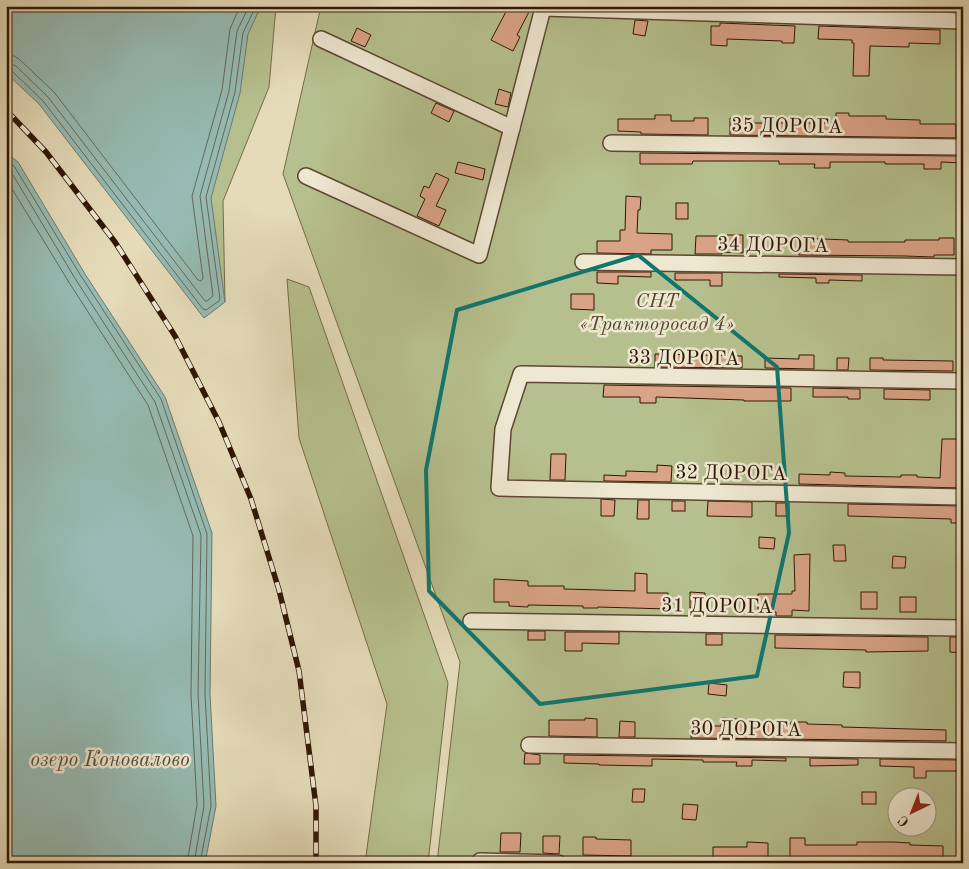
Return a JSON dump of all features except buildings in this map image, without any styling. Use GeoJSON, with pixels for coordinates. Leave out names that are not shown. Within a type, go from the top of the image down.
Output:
{"type":"FeatureCollection","features":[{"type":"Feature","properties":{"kind":"lane"},"geometry":{"type":"LineString","coordinates":[[306,176],[479,255],[541,7],[963,21]]}},
{"type":"Feature","properties":{"kind":"lane"},"geometry":{"type":"LineString","coordinates":[[322,39],[512,128]]}},
{"type":"Feature","properties":{"kind":"lane","name":"35 ДОРОГА"},"geometry":{"type":"LineString","coordinates":[[611,143],[963,147]]}},
{"type":"Feature","properties":{"kind":"lane","name":"34 ДОРОГА"},"geometry":{"type":"LineString","coordinates":[[583,262],[963,267]]}},
{"type":"Feature","properties":{"kind":"lane","name":"33 ДОРОГА"},"geometry":{"type":"LineString","coordinates":[[499,488],[503,429],[521,374],[963,381]]}},
{"type":"Feature","properties":{"kind":"lane","name":"32 ДОРОГА"},"geometry":{"type":"LineString","coordinates":[[499,488],[963,497]]}},
{"type":"Feature","properties":{"kind":"lane","name":"31 ДОРОГА"},"geometry":{"type":"LineString","coordinates":[[471,621],[963,628]]}},
{"type":"Feature","properties":{"kind":"lane","name":"30 ДОРОГА"},"geometry":{"type":"LineString","coordinates":[[529,745],[963,751]]}},
{"type":"Feature","properties":{"kind":"lane"},"geometry":{"type":"LineString","coordinates":[[480,861],[558,863]]}},
{"type":"Feature","properties":{"kind":"highlighted area"},"geometry":{"type":"Polygon","coordinates":[[[638,255],[777,367],[789,533],[757,676],[540,704],[429,591],[426,470],[457,310],[638,255]]]}},
{"type":"Feature","properties":{"kind":"green space"},"geometry":{"type":"Polygon","coordinates":[[[200,6],[276,6],[269,87],[223,201],[225,302],[216,295],[200,6]]]}},
{"type":"Feature","properties":{"kind":"green space","name":"СНТ «Тракторосад 4»"},"geometry":{"type":"Polygon","coordinates":[[[321,6],[963,6],[963,863],[437,863],[460,662],[283,174],[321,6]]]}},
{"type":"Feature","properties":{"kind":"green space"},"geometry":{"type":"Polygon","coordinates":[[[287,279],[309,287],[448,683],[428,863],[365,863],[387,704],[299,438],[287,279]]]}},
{"type":"Feature","properties":{"kind":"water"},"geometry":{"type":"Polygon","coordinates":[[[6,6],[261,6],[248,34],[240,93],[211,198],[225,302],[204,318],[39,104],[6,73],[6,6]]]}},
{"type":"Feature","properties":{"kind":"water","name":"озеро Коновалово"},"geometry":{"type":"Polygon","coordinates":[[[6,153],[18,162],[85,274],[165,397],[212,533],[210,694],[216,806],[205,863],[6,863],[6,153]]]}},
{"type":"Feature","properties":{"kind":"railway"},"geometry":{"type":"LineString","coordinates":[[6,110],[46,152],[115,242],[175,336],[219,422],[251,499],[279,590],[299,671],[316,806],[316,863]]}}]}
